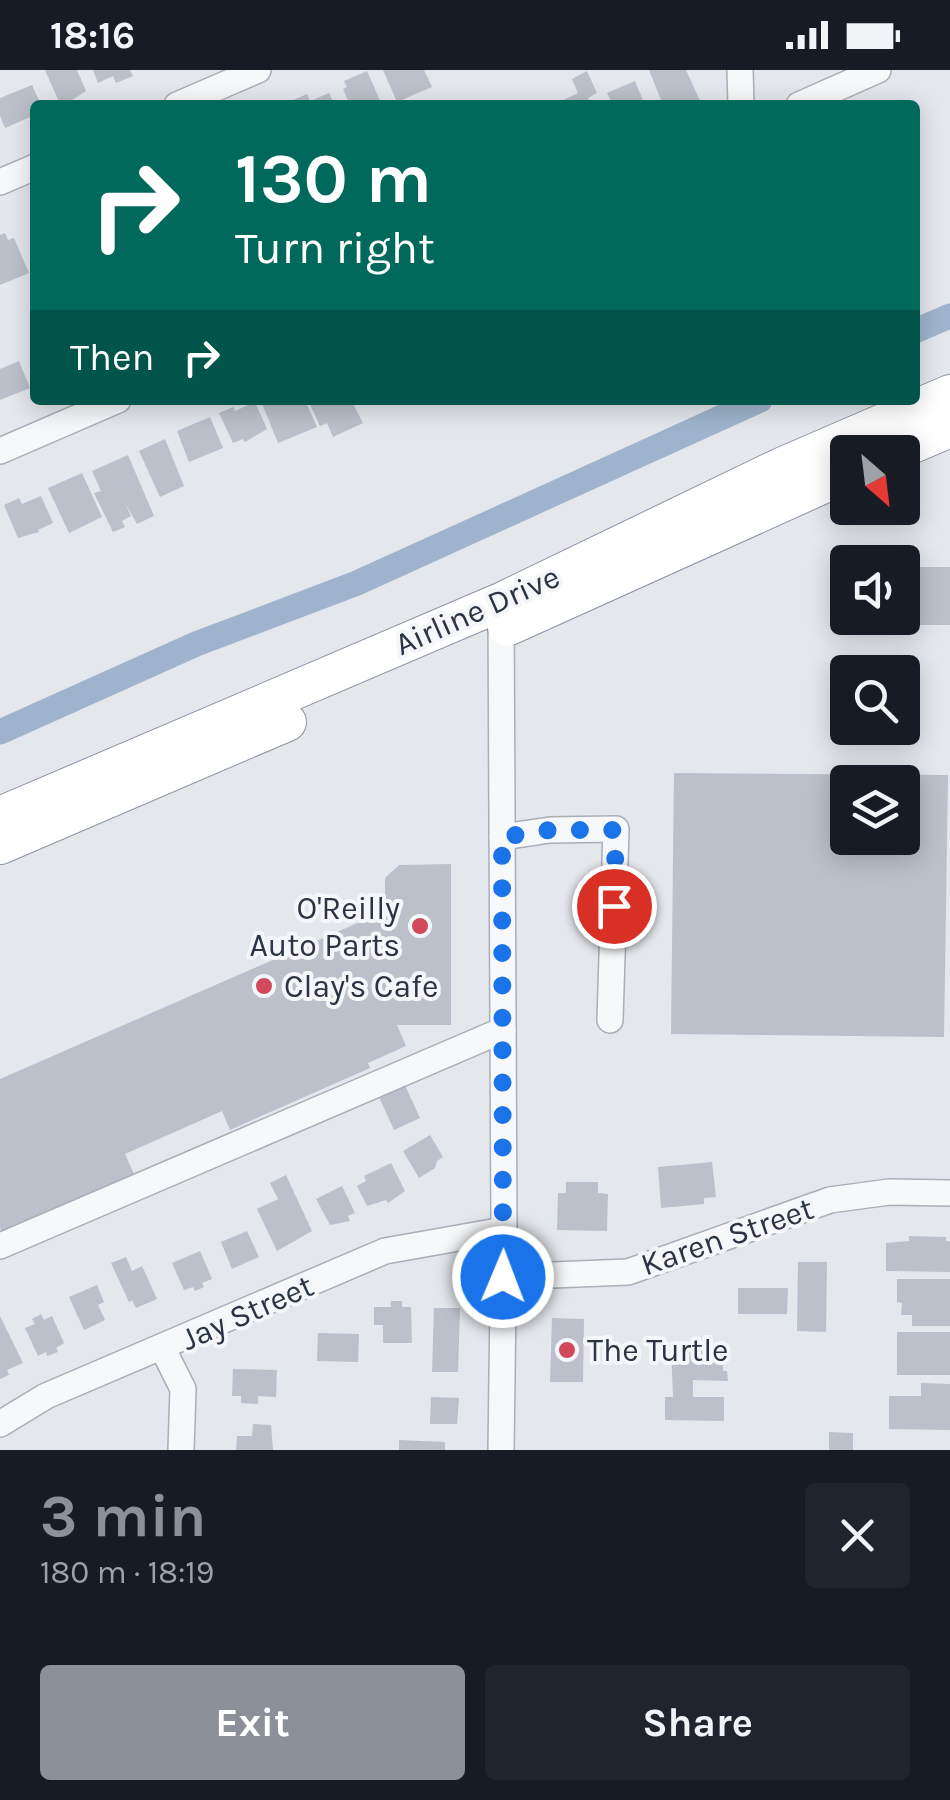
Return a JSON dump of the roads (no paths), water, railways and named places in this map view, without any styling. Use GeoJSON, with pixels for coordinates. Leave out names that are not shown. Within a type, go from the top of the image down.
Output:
{"type":"FeatureCollection","features":[{"type":"Feature","properties":{"kind":"highway","name":"Airline Drive"},"geometry":{"type":"LineString","coordinates":[[0,845],[500,616],[781,467],[950,394]]}},
{"type":"Feature","properties":{"kind":"highway"},"geometry":{"type":"LineString","coordinates":[[920,441],[950,428]]}},
{"type":"Feature","properties":{"kind":"highway","name":"Airline Drive"},"geometry":{"type":"LineString","coordinates":[[0,816],[830,480]]}},
{"type":"Feature","properties":{"kind":"street"},"geometry":{"type":"LineString","coordinates":[[189,100],[258,70]]}},
{"type":"Feature","properties":{"kind":"street"},"geometry":{"type":"LineString","coordinates":[[740,70],[740,100]]}},
{"type":"Feature","properties":{"kind":"street"},"geometry":{"type":"LineString","coordinates":[[810,100],[878,70]]}},
{"type":"Feature","properties":{"kind":"street"},"geometry":{"type":"LineString","coordinates":[[0,182],[30,168]]}},
{"type":"Feature","properties":{"kind":"street"},"geometry":{"type":"LineString","coordinates":[[0,451],[106,405]]}},
{"type":"Feature","properties":{"kind":"street"},"geometry":{"type":"LineString","coordinates":[[500,616],[504,1230],[501,1450]]}},
{"type":"Feature","properties":{"kind":"street"},"geometry":{"type":"LineString","coordinates":[[502,837],[550,830],[616,830],[610,1020]]}},
{"type":"Feature","properties":{"kind":"street"},"geometry":{"type":"LineString","coordinates":[[0,1246],[503,1030]]}},
{"type":"Feature","properties":{"kind":"street","name":"Karen Street"},"geometry":{"type":"LineString","coordinates":[[503,1277],[628,1272],[830,1200],[890,1192],[950,1193]]}},
{"type":"Feature","properties":{"kind":"street","name":"Jay Street"},"geometry":{"type":"LineString","coordinates":[[0,1424],[46,1396],[385,1251],[504,1230]]}},
{"type":"Feature","properties":{"kind":"street"},"geometry":{"type":"LineString","coordinates":[[163,1348],[183,1389],[181,1450]]}},
{"type":"Feature","properties":{"kind":"waterway"},"geometry":{"type":"LineString","coordinates":[[920,329],[950,316]]}},
{"type":"Feature","properties":{"kind":"waterway"},"geometry":{"type":"LineString","coordinates":[[0,732],[196,644],[357,583],[749,405]]}},
{"type":"Feature","properties":{"kind":"place","name":"O'Reilly Auto Parts"},"geometry":{"type":"Point","coordinates":[420,926]}},
{"type":"Feature","properties":{"kind":"place","name":"Clay's Cafe"},"geometry":{"type":"Point","coordinates":[264,986]}},
{"type":"Feature","properties":{"kind":"place","name":"The Turtle"},"geometry":{"type":"Point","coordinates":[567,1350]}}]}
